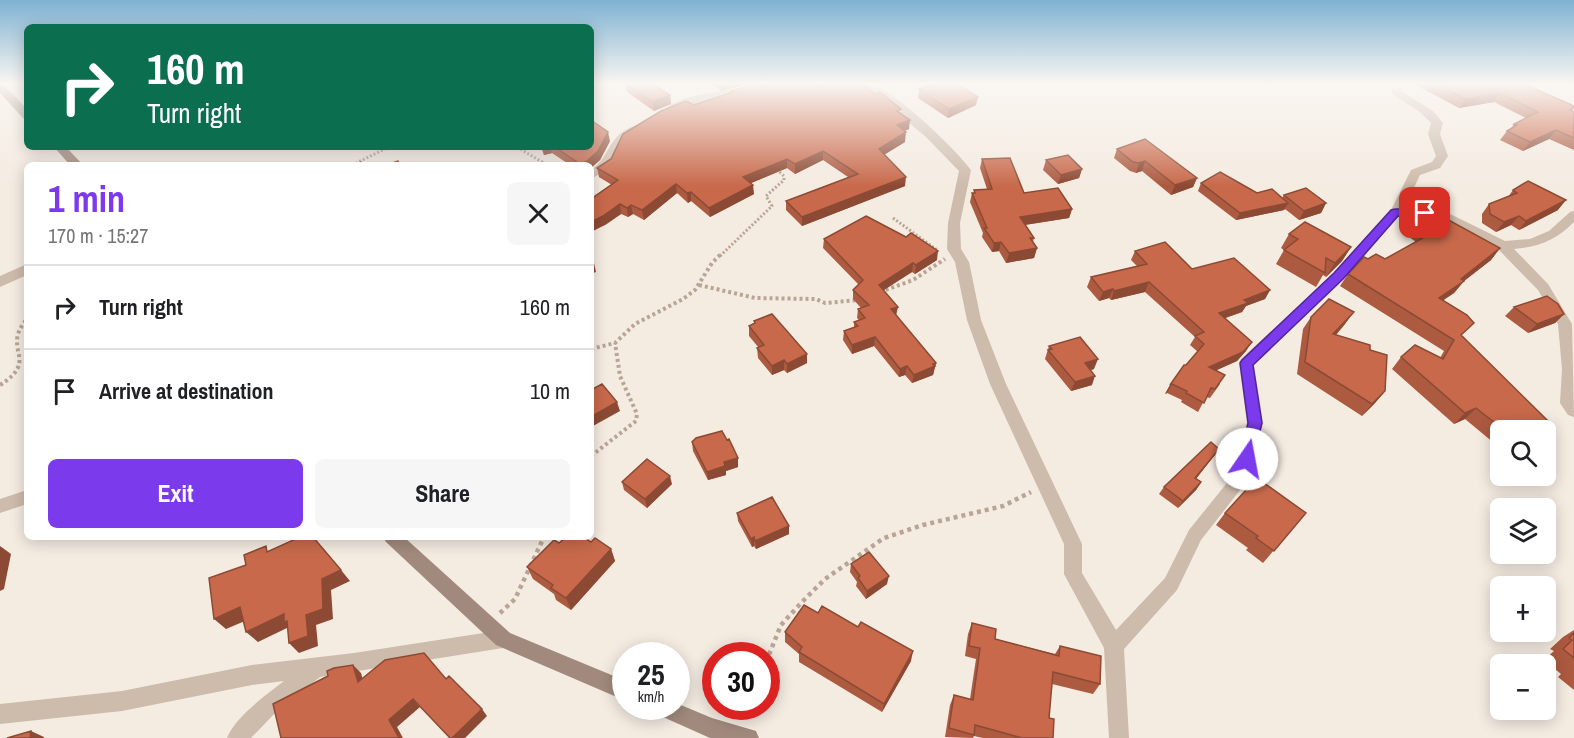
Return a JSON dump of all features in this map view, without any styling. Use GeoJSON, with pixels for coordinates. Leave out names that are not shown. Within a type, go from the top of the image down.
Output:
{"type":"FeatureCollection","features":[{"type":"Feature","properties":{"kind":"main road"},"geometry":{"type":"LineString","coordinates":[[63,150],[74,162]]}},
{"type":"Feature","properties":{"kind":"main road"},"geometry":{"type":"LineString","coordinates":[[395,540],[503,639],[612,685]]}},
{"type":"Feature","properties":{"kind":"main road"},"geometry":{"type":"LineString","coordinates":[[690,719],[711,728],[748,738]]}},
{"type":"Feature","properties":{"kind":"street"},"geometry":{"type":"LineString","coordinates":[[594,173],[607,164],[618,140],[655,117]]}},
{"type":"Feature","properties":{"kind":"street"},"geometry":{"type":"LineString","coordinates":[[912,117],[965,170],[954,224],[954,249],[962,262],[974,320],[998,384],[1073,544],[1072,574],[1114,646],[1119,738]]}},
{"type":"Feature","properties":{"kind":"street"},"geometry":{"type":"LineString","coordinates":[[1114,646],[1171,584],[1195,535],[1243,477],[1255,423],[1246,363],[1339,276],[1395,213],[1415,173],[1437,165],[1442,156],[1434,134],[1437,123],[1433,117]]}},
{"type":"Feature","properties":{"kind":"street"},"geometry":{"type":"LineString","coordinates":[[1395,213],[1442,215],[1503,246],[1543,287],[1564,324],[1569,358],[1568,403],[1574,411]]}},
{"type":"Feature","properties":{"kind":"street"},"geometry":{"type":"LineString","coordinates":[[1503,246],[1532,243],[1554,234],[1574,215]]}},
{"type":"Feature","properties":{"kind":"street"},"geometry":{"type":"LineString","coordinates":[[0,282],[24,270]]}},
{"type":"Feature","properties":{"kind":"street"},"geometry":{"type":"LineString","coordinates":[[0,506],[24,499]]}},
{"type":"Feature","properties":{"kind":"street"},"geometry":{"type":"LineString","coordinates":[[0,714],[122,701],[252,675],[503,639]]}},
{"type":"Feature","properties":{"kind":"street"},"geometry":{"type":"LineString","coordinates":[[237,738],[269,705],[317,667]]}},
{"type":"Feature","properties":{"kind":"path"},"geometry":{"type":"LineString","coordinates":[[358,162],[382,150]]}},
{"type":"Feature","properties":{"kind":"path"},"geometry":{"type":"LineString","coordinates":[[523,150],[543,162]]}},
{"type":"Feature","properties":{"kind":"path"},"geometry":{"type":"LineString","coordinates":[[594,348],[615,343],[635,324],[683,299],[699,285],[712,263],[772,206],[766,196],[770,190],[784,180],[784,176],[771,165]]}},
{"type":"Feature","properties":{"kind":"path"},"geometry":{"type":"LineString","coordinates":[[877,293],[913,280],[948,257],[893,218]]}},
{"type":"Feature","properties":{"kind":"path"},"geometry":{"type":"LineString","coordinates":[[699,285],[765,299],[816,299],[825,303],[842,303],[868,297]]}},
{"type":"Feature","properties":{"kind":"path"},"geometry":{"type":"LineString","coordinates":[[0,385],[11,379],[18,370],[18,359],[11,340],[16,329],[24,322]]}},
{"type":"Feature","properties":{"kind":"path"},"geometry":{"type":"LineString","coordinates":[[594,453],[636,422],[637,414],[620,376],[615,343]]}},
{"type":"Feature","properties":{"kind":"path"},"geometry":{"type":"LineString","coordinates":[[774,642],[781,625],[825,579],[884,538],[923,525],[1004,506],[1045,484]]}},
{"type":"Feature","properties":{"kind":"path"},"geometry":{"type":"LineString","coordinates":[[486,624],[515,598],[543,540]]}},
{"type":"Feature","properties":{"kind":"building"},"geometry":{"type":"Polygon","coordinates":[[[650,117],[906,117],[910,120],[897,125],[906,132],[879,149],[906,177],[802,217],[786,201],[858,174],[823,151],[795,164],[787,159],[743,177],[753,185],[709,208],[691,192],[687,193],[676,184],[642,210],[631,205],[627,208],[620,204],[594,220],[594,197],[618,180],[597,168],[611,159],[623,134],[650,117]]]}},
{"type":"Feature","properties":{"kind":"building"},"geometry":{"type":"Polygon","coordinates":[[[1527,117],[1574,117],[1574,138],[1556,130],[1530,142],[1507,131],[1517,125],[1514,124],[1527,117]]]}},
{"type":"Feature","properties":{"kind":"building"},"geometry":{"type":"Polygon","coordinates":[[[594,122],[608,132],[598,151],[587,161],[577,162],[559,150],[594,150],[594,122]]]}},
{"type":"Feature","properties":{"kind":"building"},"geometry":{"type":"Polygon","coordinates":[[[1145,139],[1197,178],[1175,185],[1145,161],[1133,162],[1117,149],[1145,139]]]}},
{"type":"Feature","properties":{"kind":"building"},"geometry":{"type":"Polygon","coordinates":[[[1068,155],[1082,169],[1061,175],[1046,160],[1068,155]]]}},
{"type":"Feature","properties":{"kind":"building"},"geometry":{"type":"Polygon","coordinates":[[[1010,158],[1024,193],[1058,188],[1072,209],[1020,217],[1034,238],[1030,238],[1037,248],[1009,253],[1001,242],[994,243],[984,228],[987,228],[972,193],[975,193],[974,190],[992,189],[982,159],[1010,158]]]}},
{"type":"Feature","properties":{"kind":"building"},"geometry":{"type":"Polygon","coordinates":[[[1220,172],[1257,193],[1272,189],[1288,203],[1240,213],[1201,183],[1220,172]]]}},
{"type":"Feature","properties":{"kind":"building"},"geometry":{"type":"Polygon","coordinates":[[[1528,181],[1566,200],[1526,221],[1519,216],[1504,222],[1490,214],[1489,204],[1517,193],[1513,190],[1528,181]]]}},
{"type":"Feature","properties":{"kind":"building"},"geometry":{"type":"Polygon","coordinates":[[[1306,188],[1326,203],[1304,211],[1284,195],[1306,188]]]}},
{"type":"Feature","properties":{"kind":"building"},"geometry":{"type":"Polygon","coordinates":[[[1432,211],[1500,248],[1461,279],[1464,281],[1439,298],[1467,315],[1474,323],[1461,335],[1547,420],[1491,420],[1476,408],[1465,413],[1401,357],[1415,345],[1443,359],[1454,340],[1348,274],[1364,257],[1368,259],[1376,254],[1385,259],[1430,234],[1413,222],[1432,211]]]}},
{"type":"Feature","properties":{"kind":"building"},"geometry":{"type":"Polygon","coordinates":[[[866,216],[906,237],[911,233],[938,251],[916,265],[913,263],[879,285],[898,307],[891,309],[936,363],[933,364],[935,366],[914,375],[907,366],[900,369],[875,337],[852,345],[844,331],[858,326],[854,322],[865,318],[858,309],[869,305],[853,290],[863,280],[824,239],[866,216]]]}},
{"type":"Feature","properties":{"kind":"building"},"geometry":{"type":"Polygon","coordinates":[[[1305,222],[1351,247],[1335,263],[1326,258],[1325,273],[1284,250],[1298,239],[1289,234],[1305,222]]]}},
{"type":"Feature","properties":{"kind":"building"},"geometry":{"type":"Polygon","coordinates":[[[1165,242],[1192,269],[1234,258],[1270,290],[1244,300],[1248,303],[1219,313],[1252,342],[1243,352],[1209,367],[1225,375],[1215,389],[1211,388],[1204,403],[1186,393],[1187,391],[1170,385],[1184,365],[1204,344],[1195,336],[1204,332],[1149,282],[1103,292],[1091,277],[1147,264],[1135,251],[1165,242]]]}},
{"type":"Feature","properties":{"kind":"building"},"geometry":{"type":"Polygon","coordinates":[[[1547,296],[1558,304],[1564,314],[1537,324],[1514,307],[1547,296]]]}},
{"type":"Feature","properties":{"kind":"building"},"geometry":{"type":"Polygon","coordinates":[[[1329,299],[1354,312],[1333,334],[1370,345],[1370,350],[1387,355],[1385,391],[1372,404],[1305,362],[1311,317],[1329,299]]]}},
{"type":"Feature","properties":{"kind":"building"},"geometry":{"type":"Polygon","coordinates":[[[772,314],[807,354],[787,364],[784,360],[772,366],[757,348],[764,345],[749,326],[755,323],[754,321],[772,314]]]}},
{"type":"Feature","properties":{"kind":"building"},"geometry":{"type":"Polygon","coordinates":[[[1080,337],[1098,359],[1085,363],[1095,376],[1075,382],[1048,350],[1052,349],[1049,346],[1080,337]]]}},
{"type":"Feature","properties":{"kind":"building"},"geometry":{"type":"Polygon","coordinates":[[[602,384],[617,402],[594,415],[594,388],[602,384]]]}},
{"type":"Feature","properties":{"kind":"building"},"geometry":{"type":"Polygon","coordinates":[[[722,431],[727,440],[729,439],[738,458],[724,462],[725,466],[707,472],[692,442],[696,438],[722,431]]]}},
{"type":"Feature","properties":{"kind":"building"},"geometry":{"type":"Polygon","coordinates":[[[1211,442],[1219,449],[1195,478],[1201,482],[1183,501],[1164,487],[1211,442]]]}},
{"type":"Feature","properties":{"kind":"building"},"geometry":{"type":"Polygon","coordinates":[[[647,459],[670,476],[645,499],[622,482],[647,459]]]}},
{"type":"Feature","properties":{"kind":"building"},"geometry":{"type":"Polygon","coordinates":[[[1257,478],[1306,513],[1274,551],[1256,538],[1258,536],[1225,513],[1257,478]]]}},
{"type":"Feature","properties":{"kind":"building"},"geometry":{"type":"Polygon","coordinates":[[[772,497],[789,526],[755,541],[754,537],[751,539],[737,513],[772,497]]]}},
{"type":"Feature","properties":{"kind":"building"},"geometry":{"type":"Polygon","coordinates":[[[595,538],[611,549],[566,598],[551,588],[553,585],[527,567],[554,540],[559,543],[562,540],[591,542],[595,538]]]}},
{"type":"Feature","properties":{"kind":"building"},"geometry":{"type":"Polygon","coordinates":[[[293,540],[316,540],[341,570],[322,579],[323,609],[306,615],[308,636],[289,643],[284,614],[246,632],[240,607],[214,619],[209,578],[246,565],[244,555],[266,546],[267,552],[293,540]]]}},
{"type":"Feature","properties":{"kind":"building"},"geometry":{"type":"Polygon","coordinates":[[[869,552],[889,576],[867,591],[851,564],[869,552]]]}},
{"type":"Feature","properties":{"kind":"building"},"geometry":{"type":"Polygon","coordinates":[[[804,605],[818,613],[822,606],[858,627],[861,622],[913,651],[884,704],[799,652],[802,647],[785,632],[804,605]]]}},
{"type":"Feature","properties":{"kind":"building"},"geometry":{"type":"Polygon","coordinates":[[[972,623],[996,629],[995,639],[1059,656],[1060,646],[1101,656],[1100,684],[1053,672],[1049,718],[1054,719],[1053,738],[1022,738],[975,725],[974,735],[949,728],[954,695],[973,700],[980,648],[969,646],[972,623]]]}},
{"type":"Feature","properties":{"kind":"building"},"geometry":{"type":"Polygon","coordinates":[[[1574,633],[1574,658],[1563,649],[1572,640],[1569,638],[1574,633]]]}},
{"type":"Feature","properties":{"kind":"building"},"geometry":{"type":"Polygon","coordinates":[[[424,653],[446,679],[449,676],[482,709],[452,738],[413,699],[389,720],[399,738],[281,738],[273,704],[328,676],[327,671],[353,665],[358,682],[385,660],[424,653]]]}},
{"type":"Feature","properties":{"kind":"building"},"geometry":{"type":"Polygon","coordinates":[[[31,731],[30,738],[7,738],[31,731]]]}},
{"type":"Feature","properties":{"kind":"route"},"geometry":{"type":"LineString","coordinates":[[1247,459],[1255,423],[1246,363],[1289,326],[1339,276],[1395,213],[1425,213]]}}]}
